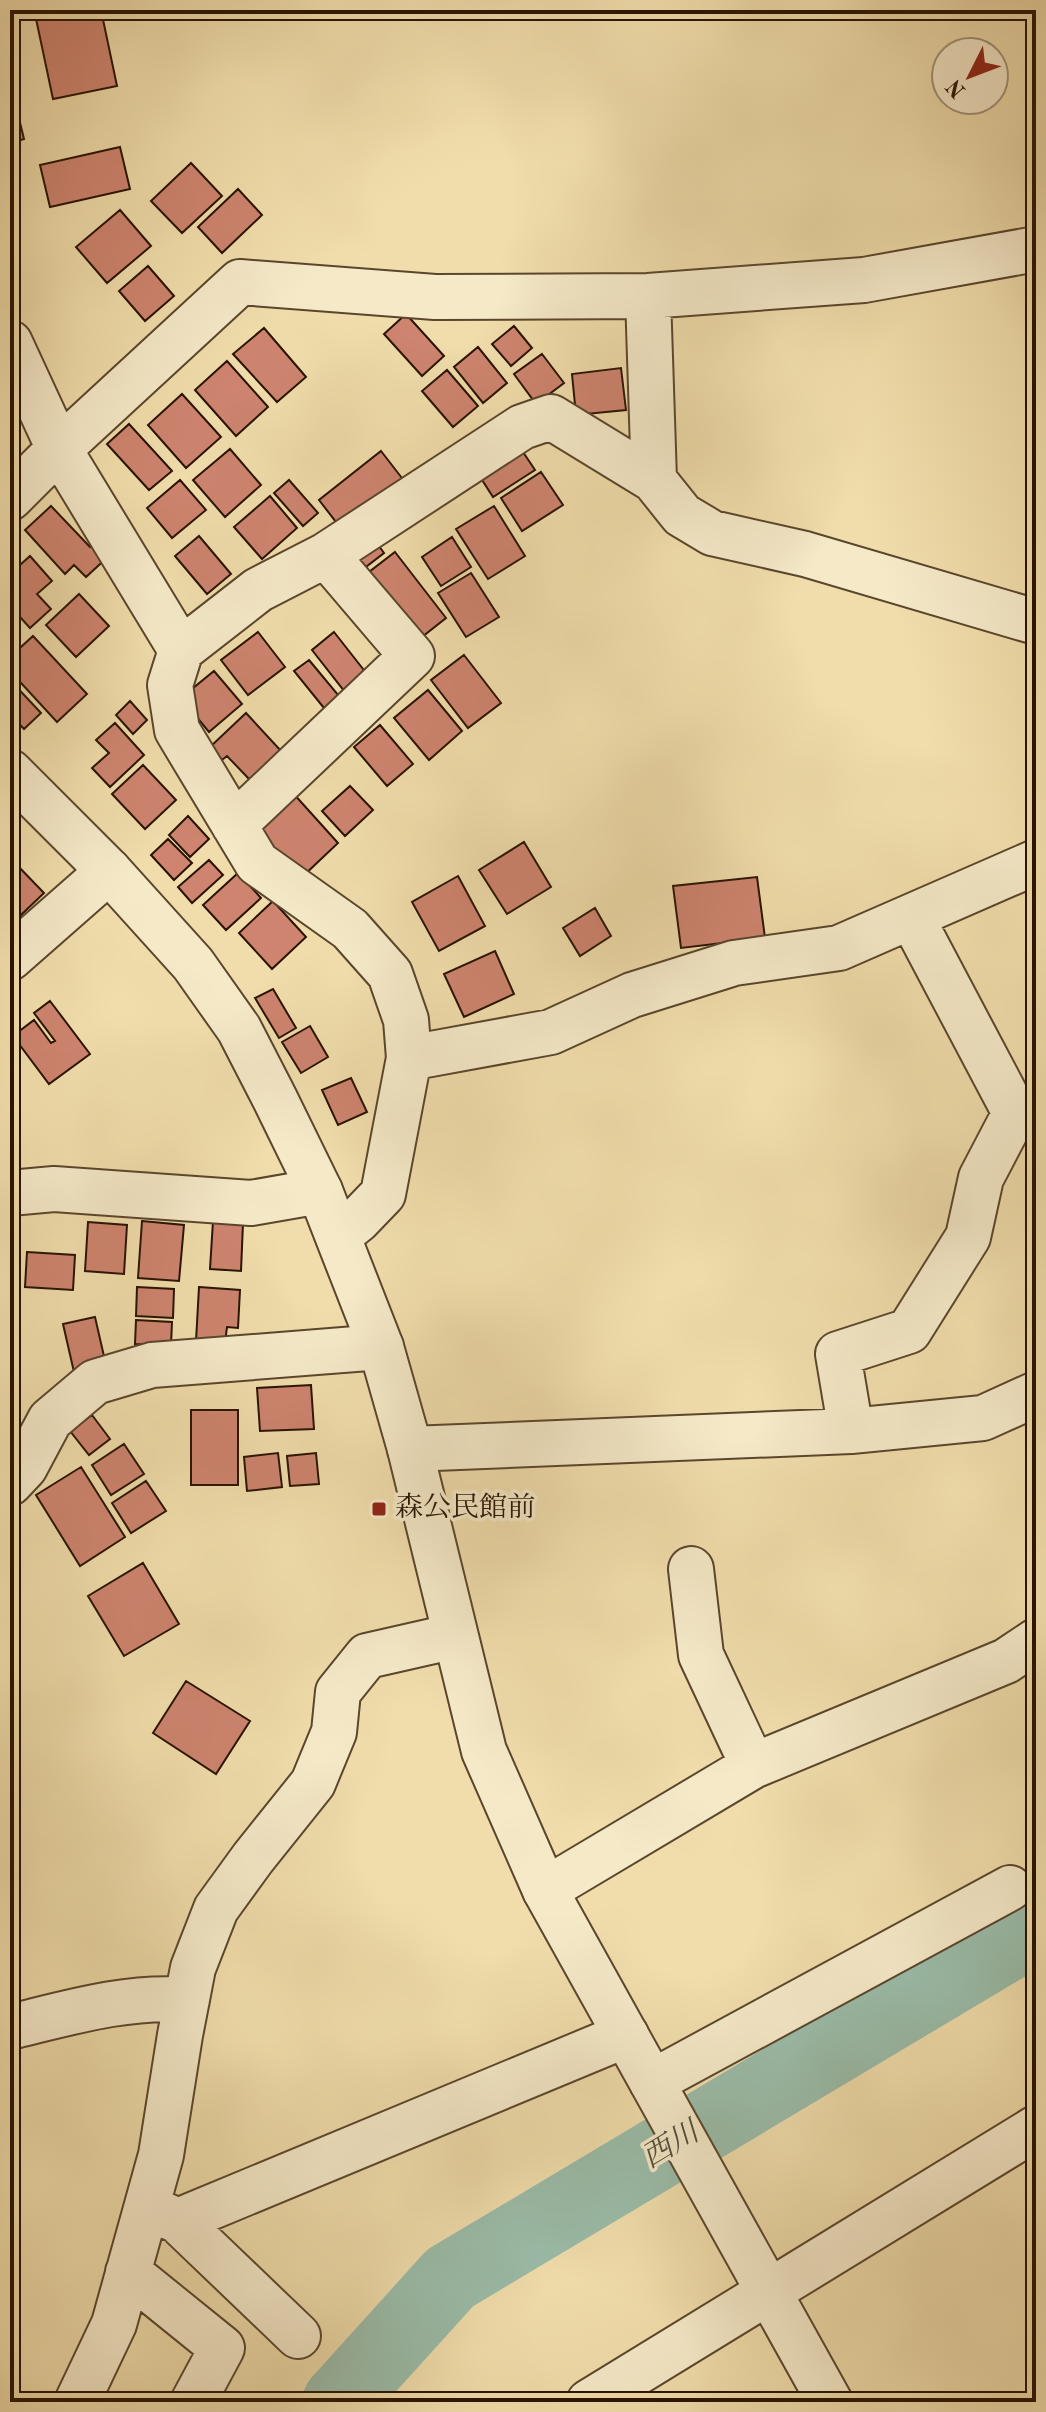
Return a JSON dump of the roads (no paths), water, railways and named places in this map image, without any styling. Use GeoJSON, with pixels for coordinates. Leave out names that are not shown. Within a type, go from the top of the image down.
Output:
{"type":"FeatureCollection","features":[{"type":"Feature","properties":{"kind":"street"},"geometry":{"type":"LineString","coordinates":[[10,498],[240,282],[435,297],[648,296],[864,280],[1036,249]]}},
{"type":"Feature","properties":{"kind":"street"},"geometry":{"type":"LineString","coordinates":[[648,296],[654,480]]}},
{"type":"Feature","properties":{"kind":"street"},"geometry":{"type":"LineString","coordinates":[[10,343],[59,449],[181,650]]}},
{"type":"Feature","properties":{"kind":"street"},"geometry":{"type":"LineString","coordinates":[[338,1236],[383,1194],[409,1058],[406,1020],[390,974],[350,929],[257,863],[177,730],[170,685],[181,650],[258,590],[326,555],[522,427],[551,417],[654,480],[682,515],[712,533],[805,554],[1036,622]]}},
{"type":"Feature","properties":{"kind":"street"},"geometry":{"type":"LineString","coordinates":[[234,825],[412,656],[326,555]]}},
{"type":"Feature","properties":{"kind":"street"},"geometry":{"type":"LineString","coordinates":[[10,772],[109,871],[193,964],[239,1029],[320,1191],[381,1347],[410,1449],[484,1751],[545,1890],[830,2402]]}},
{"type":"Feature","properties":{"kind":"street"},"geometry":{"type":"LineString","coordinates":[[409,1058],[551,1032],[632,995],[734,963],[839,948],[1036,862]]}},
{"type":"Feature","properties":{"kind":"street"},"geometry":{"type":"LineString","coordinates":[[10,958],[109,871]]}},
{"type":"Feature","properties":{"kind":"street"},"geometry":{"type":"LineString","coordinates":[[851,1431],[838,1354],[909,1331],[968,1237],[981,1178],[1015,1113],[912,918]]}},
{"type":"Feature","properties":{"kind":"street"},"geometry":{"type":"LineString","coordinates":[[10,1193],[54,1189],[251,1203],[320,1191]]}},
{"type":"Feature","properties":{"kind":"street"},"geometry":{"type":"LineString","coordinates":[[10,1483],[25,1467],[50,1420],[95,1382],[152,1365],[381,1347]]}},
{"type":"Feature","properties":{"kind":"street"},"geometry":{"type":"LineString","coordinates":[[410,1449],[851,1431],[983,1418],[1036,1394]]}},
{"type":"Feature","properties":{"kind":"street"},"geometry":{"type":"LineString","coordinates":[[691,1569],[701,1655],[753,1766]]}},
{"type":"Feature","properties":{"kind":"street"},"geometry":{"type":"LineString","coordinates":[[77,2402],[114,2324],[128,2272],[162,2214],[161,2155],[187,2000],[193,1968],[216,1909],[313,1783],[334,1732],[338,1692],[367,1656],[455,1636]]}},
{"type":"Feature","properties":{"kind":"street"},"geometry":{"type":"LineString","coordinates":[[545,1890],[753,1766],[1006,1661],[1036,1641]]}},
{"type":"Feature","properties":{"kind":"street"},"geometry":{"type":"LineString","coordinates":[[652,2082],[1010,1888]]}},
{"type":"Feature","properties":{"kind":"street"},"geometry":{"type":"LineString","coordinates":[[10,2027],[84,2009],[158,1998],[187,2000]]}},
{"type":"Feature","properties":{"kind":"street"},"geometry":{"type":"LineString","coordinates":[[162,2214],[626,2035]]}},
{"type":"Feature","properties":{"kind":"street"},"geometry":{"type":"LineString","coordinates":[[589,2402],[1036,2128]]}},
{"type":"Feature","properties":{"kind":"street"},"geometry":{"type":"LineString","coordinates":[[162,2214],[298,2336]]}},
{"type":"Feature","properties":{"kind":"street"},"geometry":{"type":"LineString","coordinates":[[128,2272],[222,2348],[193,2402]]}},
{"type":"Feature","properties":{"kind":"waterway","name":"西川"},"geometry":{"type":"LineString","coordinates":[[338,2402],[450,2278],[1036,1928]]}},
{"type":"Feature","properties":{"kind":"place","name":"森公民館前"},"geometry":{"type":"Point","coordinates":[379,1509]}}]}
